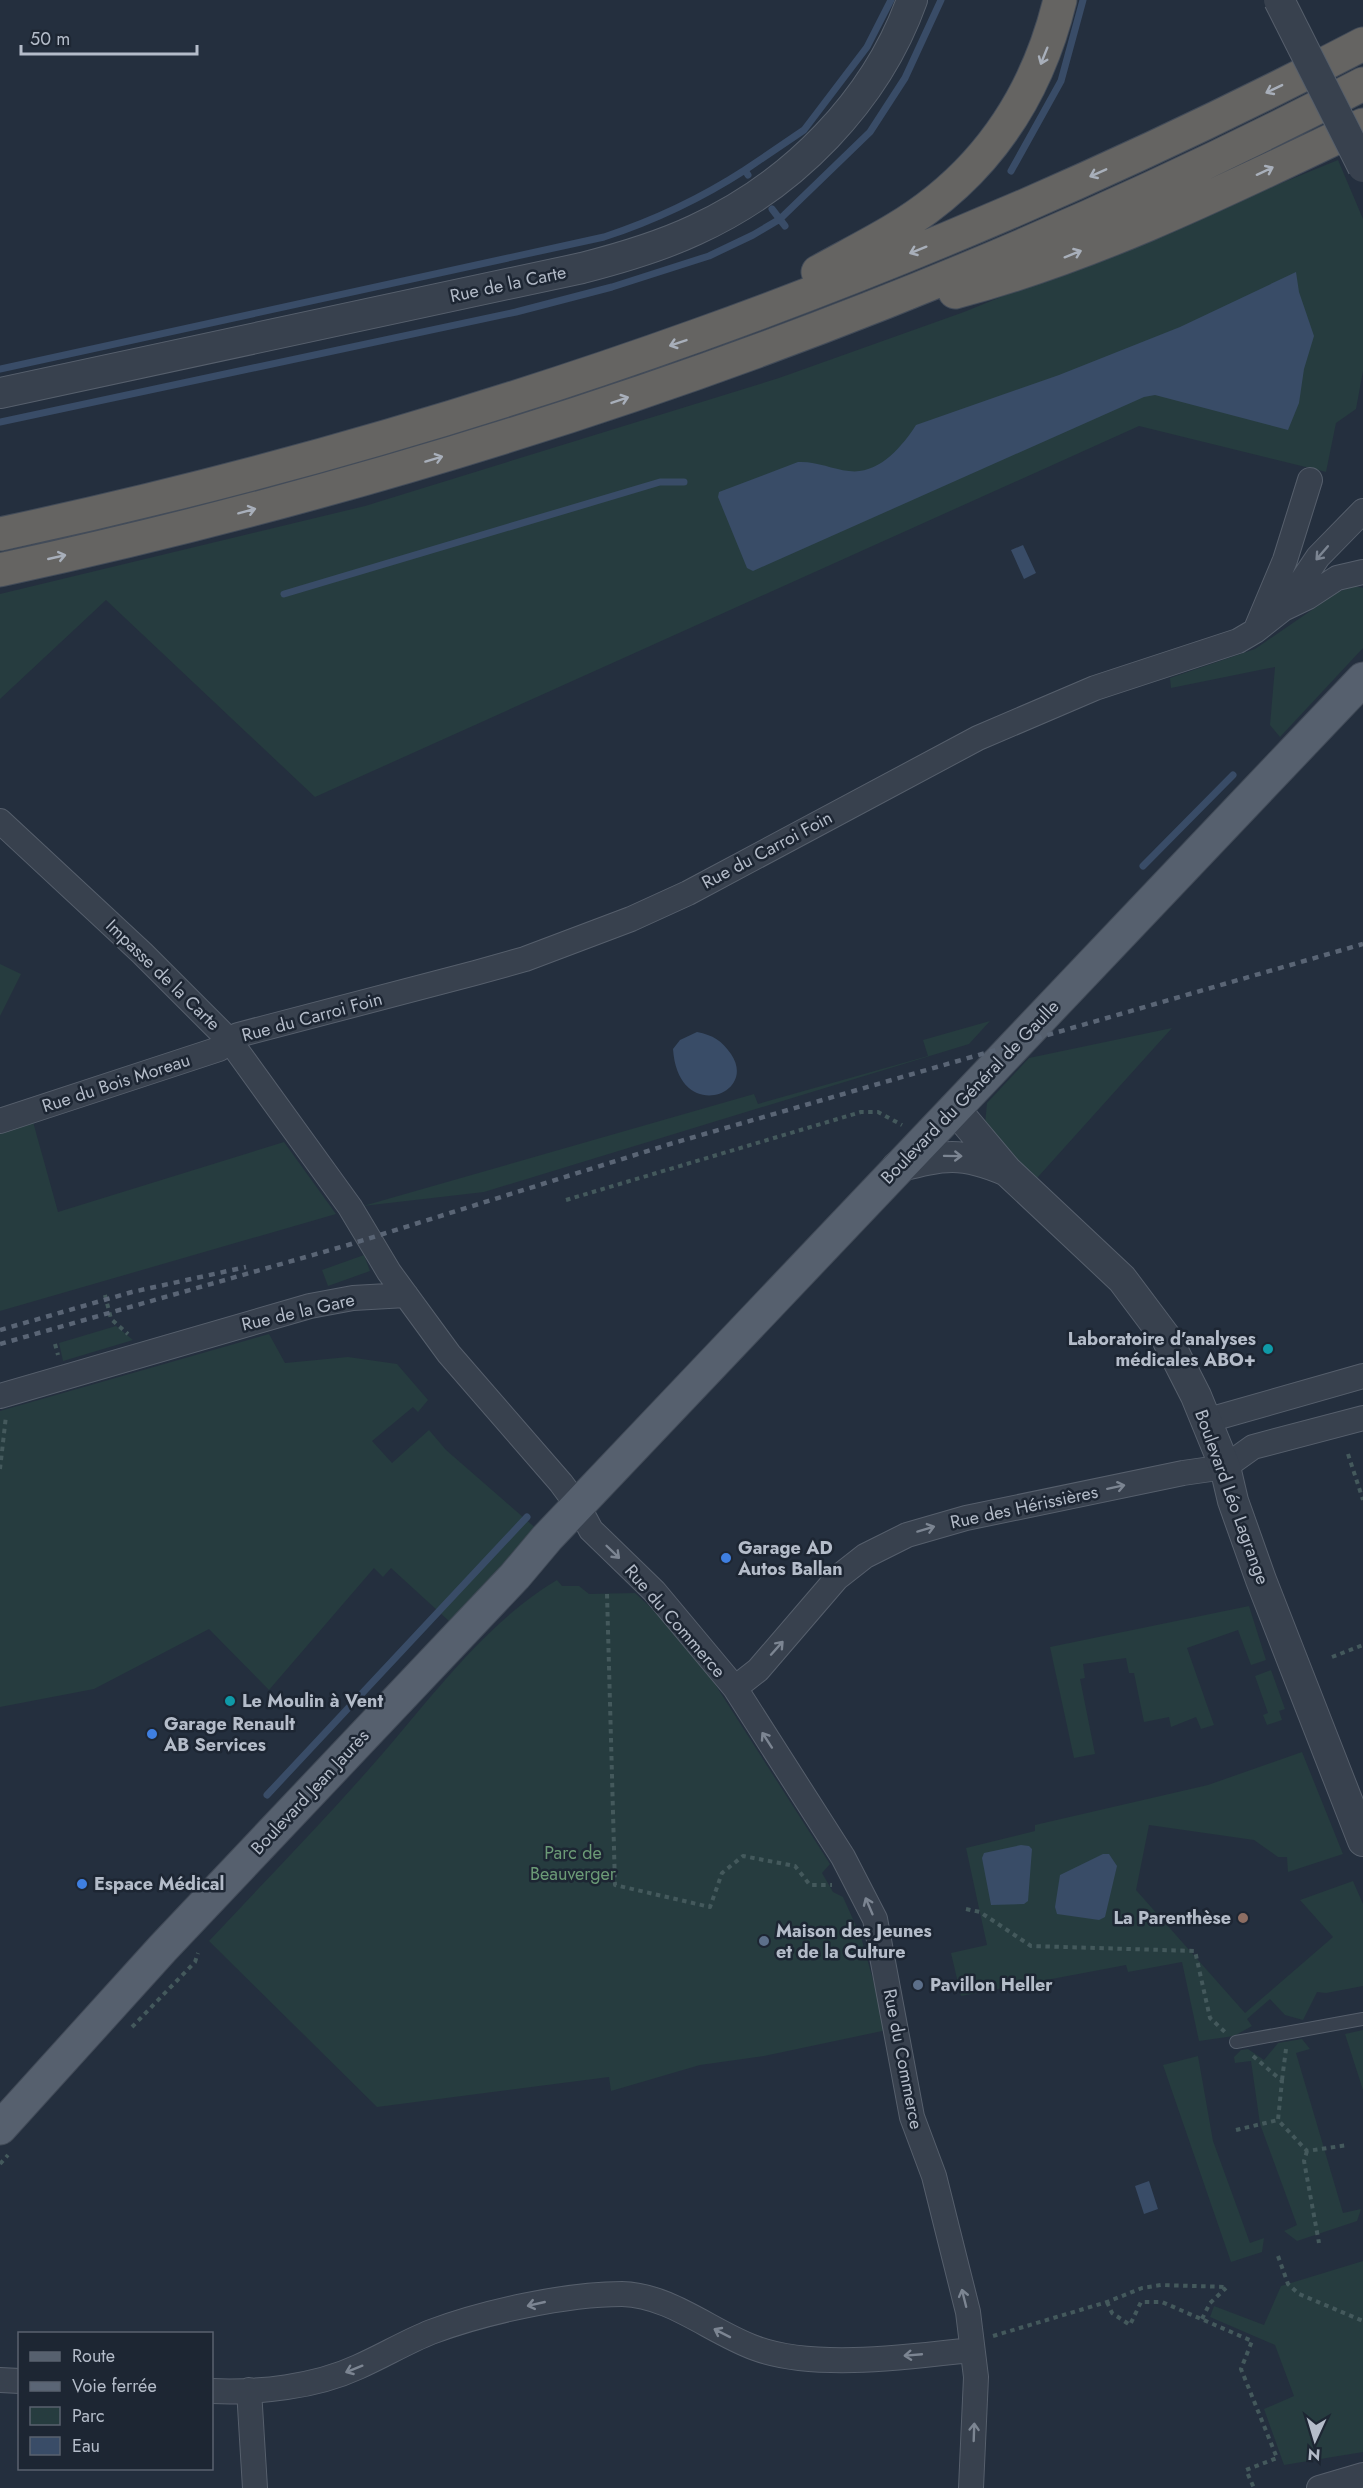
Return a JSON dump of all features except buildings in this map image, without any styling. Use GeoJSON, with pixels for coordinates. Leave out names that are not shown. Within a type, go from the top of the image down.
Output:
{"type":"FeatureCollection","features":[{"type":"Feature","properties":{"kind":"highway"},"geometry":{"type":"LineString","coordinates":[[714,330],[895,230],[969,172],[998,139],[1032,84],[1048,45],[1060,0]]}},
{"type":"Feature","properties":{"kind":"highway"},"geometry":{"type":"LineString","coordinates":[[0,534],[206,486],[386,437],[562,382],[714,330],[895,260],[1062,189],[1227,112],[1363,44]]}},
{"type":"Feature","properties":{"kind":"highway"},"geometry":{"type":"LineString","coordinates":[[0,570],[158,534],[395,471],[660,386],[818,329],[1077,221],[1243,144],[1363,84]]}},
{"type":"Feature","properties":{"kind":"highway"},"geometry":{"type":"LineString","coordinates":[[818,329],[1018,275],[1212,195],[1363,125]]}},
{"type":"Feature","properties":{"kind":"main road","name":"Boulevard du Général de Gaulle"},"geometry":{"type":"LineString","coordinates":[[578,1506],[897,1167],[1363,679]]}},
{"type":"Feature","properties":{"kind":"main road","name":"Boulevard Jean Jaurès"},"geometry":{"type":"LineString","coordinates":[[0,2128],[140,1973],[578,1506]]}},
{"type":"Feature","properties":{"kind":"main road","name":"Boulevard Jean Jaurès"},"geometry":{"type":"LineString","coordinates":[[0,2108],[140,1973]]}},
{"type":"Feature","properties":{"kind":"street","name":"Rue de la Carte"},"geometry":{"type":"LineString","coordinates":[[0,393],[582,268],[656,247],[695,230],[747,201],[809,154],[856,100],[874,74],[892,45],[912,0]]}},
{"type":"Feature","properties":{"kind":"street"},"geometry":{"type":"LineString","coordinates":[[1279,0],[1363,167]]}},
{"type":"Feature","properties":{"kind":"street"},"geometry":{"type":"LineString","coordinates":[[1255,631],[1285,560],[1311,480]]}},
{"type":"Feature","properties":{"kind":"street","name":"Rue du Carroi Foin"},"geometry":{"type":"LineString","coordinates":[[1283,609],[1318,557],[1363,511]]}},
{"type":"Feature","properties":{"kind":"street","name":"Rue du Carroi Foin"},"geometry":{"type":"LineString","coordinates":[[230,1041],[238,1035],[525,959],[631,919],[688,893],[978,738],[1059,702],[1218,649],[1255,631],[1283,609],[1337,578],[1363,572]]}},
{"type":"Feature","properties":{"kind":"street","name":"Impasse de la Carte"},"geometry":{"type":"LineString","coordinates":[[0,820],[142,953],[230,1041],[350,1207],[406,1295]]}},
{"type":"Feature","properties":{"kind":"street","name":"Rue du Bois Moreau"},"geometry":{"type":"LineString","coordinates":[[0,1121],[219,1049],[230,1041]]}},
{"type":"Feature","properties":{"kind":"street","name":"Boulevard Léo Lagrange"},"geometry":{"type":"LineString","coordinates":[[954,1108],[1007,1171],[1122,1279],[1167,1339],[1196,1396],[1225,1467],[1233,1501],[1261,1580],[1363,1841]]}},
{"type":"Feature","properties":{"kind":"street","name":"Boulevard Léo Lagrange"},"geometry":{"type":"LineString","coordinates":[[897,1167],[942,1156],[960,1156],[980,1159],[1007,1171]]}},
{"type":"Feature","properties":{"kind":"street"},"geometry":{"type":"LineString","coordinates":[[406,1295],[449,1354],[561,1483],[578,1506]]}},
{"type":"Feature","properties":{"kind":"street","name":"Rue de la Gare"},"geometry":{"type":"LineString","coordinates":[[3,1395],[310,1306],[353,1298],[406,1295]]}},
{"type":"Feature","properties":{"kind":"street"},"geometry":{"type":"LineString","coordinates":[[1205,1421],[1363,1376]]}},
{"type":"Feature","properties":{"kind":"street","name":"Rue des Hérissières"},"geometry":{"type":"LineString","coordinates":[[735,1688],[758,1670],[837,1578],[885,1545],[929,1527],[966,1518],[1183,1473],[1225,1467],[1253,1447],[1363,1419]]}},
{"type":"Feature","properties":{"kind":"street","name":"Rue du Commerce"},"geometry":{"type":"LineString","coordinates":[[578,1506],[591,1530],[654,1591],[735,1688],[843,1857],[875,1919],[912,2117],[934,2176],[968,2312],[976,2377],[972,2488]]}},
{"type":"Feature","properties":{"kind":"street"},"geometry":{"type":"LineString","coordinates":[[213,2391],[287,2386],[339,2375],[431,2332],[552,2300],[621,2294],[651,2298],[730,2337],[777,2355],[843,2359],[970,2342]]}},
{"type":"Feature","properties":{"kind":"street"},"geometry":{"type":"LineString","coordinates":[[0,2380],[18,2381]]}},
{"type":"Feature","properties":{"kind":"street"},"geometry":{"type":"LineString","coordinates":[[249,2390],[255,2488]]}},
{"type":"Feature","properties":{"kind":"street"},"geometry":{"type":"LineString","coordinates":[[1319,2488],[1363,2475]]}},
{"type":"Feature","properties":{"kind":"lane"},"geometry":{"type":"LineString","coordinates":[[1236,2042],[1363,2019]]}},
{"type":"Feature","properties":{"kind":"path"},"geometry":{"type":"LineString","coordinates":[[566,1200],[861,1112],[878,1112],[894,1118],[922,1141]]}},
{"type":"Feature","properties":{"kind":"path"},"geometry":{"type":"LineString","coordinates":[[105,1295],[111,1318],[119,1325]]}},
{"type":"Feature","properties":{"kind":"path"},"geometry":{"type":"LineString","coordinates":[[55,1344],[59,1359]]}},
{"type":"Feature","properties":{"kind":"path"},"geometry":{"type":"LineString","coordinates":[[0,1469],[5,1437],[3,1395]]}},
{"type":"Feature","properties":{"kind":"path"},"geometry":{"type":"LineString","coordinates":[[1348,1454],[1363,1500]]}},
{"type":"Feature","properties":{"kind":"path"},"geometry":{"type":"LineString","coordinates":[[607,1594],[615,1885],[710,1907],[722,1873],[743,1856],[795,1866],[810,1885],[836,1885]]}},
{"type":"Feature","properties":{"kind":"path"},"geometry":{"type":"LineString","coordinates":[[1332,1657],[1363,1645]]}},
{"type":"Feature","properties":{"kind":"path"},"geometry":{"type":"LineString","coordinates":[[966,1909],[980,1912],[1031,1946],[1196,1951],[1210,2018],[1282,2081]]}},
{"type":"Feature","properties":{"kind":"path"},"geometry":{"type":"LineString","coordinates":[[1289,2033],[1278,2120],[1307,2151]]}},
{"type":"Feature","properties":{"kind":"path"},"geometry":{"type":"LineString","coordinates":[[1236,2130],[1278,2120]]}},
{"type":"Feature","properties":{"kind":"path"},"geometry":{"type":"LineString","coordinates":[[1307,2151],[1348,2145]]}},
{"type":"Feature","properties":{"kind":"path"},"geometry":{"type":"LineString","coordinates":[[1307,2151],[1304,2161],[1319,2243]]}},
{"type":"Feature","properties":{"kind":"path"},"geometry":{"type":"LineString","coordinates":[[1278,2256],[1288,2284],[1299,2294],[1363,2321]]}},
{"type":"Feature","properties":{"kind":"path"},"geometry":{"type":"LineString","coordinates":[[970,2342],[1107,2302],[1142,2288],[1161,2285],[1227,2287],[1210,2303],[1202,2319]]}},
{"type":"Feature","properties":{"kind":"path"},"geometry":{"type":"LineString","coordinates":[[1107,2302],[1112,2313],[1130,2325],[1141,2302],[1162,2302],[1252,2341],[1241,2369],[1278,2458],[1246,2470],[1254,2488]]}},
{"type":"Feature","properties":{"kind":"green space"},"geometry":{"type":"Polygon","coordinates":[[[1338,160],[1363,219],[1363,371],[1356,409],[1336,423],[1326,472],[1139,426],[315,797],[106,600],[0,699],[0,594],[365,506],[779,378],[964,312],[1338,160]]]}},
{"type":"Feature","properties":{"kind":"green space"},"geometry":{"type":"Polygon","coordinates":[[[1354,586],[1363,588],[1363,648],[1280,737],[1270,725],[1275,667],[1171,688],[1170,678],[1255,649],[1338,592],[1354,586]]]}},
{"type":"Feature","properties":{"kind":"green space"},"geometry":{"type":"Polygon","coordinates":[[[0,964],[21,974],[0,1016],[0,964]]]}},
{"type":"Feature","properties":{"kind":"green space"},"geometry":{"type":"Polygon","coordinates":[[[990,1021],[969,1044],[484,1192],[363,1206],[754,1094],[758,1104],[928,1056],[923,1040],[990,1021]]]}},
{"type":"Feature","properties":{"kind":"green space"},"geometry":{"type":"Polygon","coordinates":[[[1172,1028],[1037,1178],[995,1140],[985,1124],[987,1103],[1029,1058],[1172,1028]]]}},
{"type":"Feature","properties":{"kind":"green space"},"geometry":{"type":"Polygon","coordinates":[[[30,1111],[58,1212],[284,1142],[336,1214],[0,1311],[0,1121],[30,1111]]]}},
{"type":"Feature","properties":{"kind":"green space"},"geometry":{"type":"Polygon","coordinates":[[[364,1255],[370,1271],[328,1286],[322,1270],[364,1255]]]}},
{"type":"Feature","properties":{"kind":"green space"},"geometry":{"type":"Polygon","coordinates":[[[116,1326],[133,1340],[63,1361],[59,1343],[116,1326]]]}},
{"type":"Feature","properties":{"kind":"green space"},"geometry":{"type":"Polygon","coordinates":[[[269,1334],[285,1363],[348,1357],[397,1364],[428,1400],[418,1412],[413,1407],[372,1441],[392,1463],[429,1430],[446,1450],[547,1538],[461,1632],[391,1568],[383,1577],[374,1568],[269,1690],[209,1629],[94,1689],[0,1707],[0,1411],[269,1334]]]}},
{"type":"Feature","properties":{"kind":"green space","name":"Parc de Beauverger"},"geometry":{"type":"Polygon","coordinates":[[[557,1580],[562,1586],[579,1586],[589,1594],[635,1593],[688,1642],[830,1864],[822,1873],[833,1892],[843,1897],[861,1937],[887,2030],[764,2056],[700,2065],[611,2091],[609,2077],[377,2107],[209,1941],[336,1806],[483,1639],[531,1597],[557,1580]]]}},
{"type":"Feature","properties":{"kind":"green space"},"geometry":{"type":"Polygon","coordinates":[[[1249,1606],[1266,1660],[1251,1665],[1238,1630],[1187,1648],[1214,1725],[1201,1729],[1196,1717],[1171,1727],[1169,1717],[1144,1722],[1134,1673],[1129,1673],[1126,1658],[1083,1664],[1085,1678],[1080,1679],[1095,1754],[1074,1758],[1050,1647],[1249,1606]]]}},
{"type":"Feature","properties":{"kind":"green space"},"geometry":{"type":"Polygon","coordinates":[[[1271,1670],[1285,1709],[1279,1711],[1282,1720],[1267,1725],[1263,1715],[1268,1713],[1255,1676],[1271,1670]]]}},
{"type":"Feature","properties":{"kind":"green space"},"geometry":{"type":"Polygon","coordinates":[[[1302,1752],[1343,1854],[1288,1872],[1287,1857],[1278,1857],[1254,1840],[1149,1825],[1136,1890],[1245,2013],[1333,1937],[1300,1900],[1353,1881],[1363,1904],[1363,1986],[1326,1993],[1317,1992],[1303,2020],[1285,2015],[1270,1999],[1247,2019],[1252,2026],[1234,2036],[1199,2041],[1182,1962],[1128,1972],[1126,1965],[961,1996],[951,1953],[987,1945],[966,1848],[1035,1831],[1035,1825],[1208,1785],[1302,1752]]]}},
{"type":"Feature","properties":{"kind":"green space"},"geometry":{"type":"Polygon","coordinates":[[[1363,2030],[1363,2090],[1345,2034],[1363,2030]]]}},
{"type":"Feature","properties":{"kind":"green space"},"geometry":{"type":"Polygon","coordinates":[[[1302,2039],[1310,2049],[1296,2053],[1343,2213],[1361,2209],[1357,2221],[1297,2241],[1284,2231],[1297,2225],[1260,2124],[1251,2061],[1235,2063],[1234,2057],[1241,2050],[1248,2049],[1264,2060],[1278,2043],[1302,2039]]]}},
{"type":"Feature","properties":{"kind":"green space"},"geometry":{"type":"Polygon","coordinates":[[[1198,2056],[1213,2141],[1250,2243],[1264,2238],[1262,2252],[1231,2262],[1163,2065],[1198,2056]]]}},
{"type":"Feature","properties":{"kind":"green space"},"geometry":{"type":"Polygon","coordinates":[[[1363,2261],[1363,2452],[1284,2465],[1264,2409],[1294,2396],[1275,2345],[1210,2317],[1214,2306],[1264,2325],[1281,2286],[1363,2261]]]}},
{"type":"Feature","properties":{"kind":"water"},"geometry":{"type":"Polygon","coordinates":[[[1296,272],[1299,292],[1314,336],[1304,369],[1299,403],[1288,430],[1155,395],[1144,397],[753,571],[747,568],[718,497],[719,492],[798,462],[849,471],[870,469],[888,458],[904,442],[916,425],[1059,375],[1180,327],[1296,272]]]}},
{"type":"Feature","properties":{"kind":"water"},"geometry":{"type":"Polygon","coordinates":[[[1023,545],[1036,573],[1024,579],[1011,550],[1023,545]]]}},
{"type":"Feature","properties":{"kind":"water"},"geometry":{"type":"Polygon","coordinates":[[[697,1032],[721,1042],[731,1054],[737,1069],[734,1081],[726,1090],[714,1095],[701,1094],[688,1087],[678,1072],[673,1049],[680,1040],[697,1032]]]}},
{"type":"Feature","properties":{"kind":"water"},"geometry":{"type":"Polygon","coordinates":[[[1021,1845],[1032,1849],[1028,1901],[1024,1904],[991,1905],[982,1858],[984,1853],[1021,1845]]]}},
{"type":"Feature","properties":{"kind":"water"},"geometry":{"type":"Polygon","coordinates":[[[1103,1854],[1109,1854],[1117,1866],[1105,1917],[1099,1920],[1057,1914],[1055,1907],[1060,1875],[1103,1854]]]}},
{"type":"Feature","properties":{"kind":"water"},"geometry":{"type":"Polygon","coordinates":[[[1149,2181],[1158,2209],[1144,2214],[1135,2186],[1149,2181]]]}},
{"type":"Feature","properties":{"kind":"waterway"},"geometry":{"type":"LineString","coordinates":[[745,170],[804,130],[867,47],[891,0]]}},
{"type":"Feature","properties":{"kind":"waterway"},"geometry":{"type":"LineString","coordinates":[[0,422],[516,312],[612,287],[709,256],[780,219],[870,132],[905,78],[941,0]]}},
{"type":"Feature","properties":{"kind":"waterway"},"geometry":{"type":"LineString","coordinates":[[1011,171],[1061,81],[1083,0]]}},
{"type":"Feature","properties":{"kind":"waterway"},"geometry":{"type":"LineString","coordinates":[[0,369],[604,237],[677,208],[745,170],[748,175]]}},
{"type":"Feature","properties":{"kind":"waterway"},"geometry":{"type":"LineString","coordinates":[[772,209],[785,226]]}},
{"type":"Feature","properties":{"kind":"waterway"},"geometry":{"type":"LineString","coordinates":[[284,594],[660,482],[684,482]]}},
{"type":"Feature","properties":{"kind":"waterway"},"geometry":{"type":"LineString","coordinates":[[1143,866],[1233,775]]}},
{"type":"Feature","properties":{"kind":"waterway"},"geometry":{"type":"LineString","coordinates":[[267,1795],[527,1517]]}},
{"type":"Feature","properties":{"kind":"railway"},"geometry":{"type":"LineString","coordinates":[[0,1344],[348,1245],[670,1144],[1363,944]]}},
{"type":"Feature","properties":{"kind":"railway"},"geometry":{"type":"LineString","coordinates":[[0,1330],[132,1292],[246,1267]]}},
{"type":"Feature","properties":{"kind":"place","name":"Laboratoire d’analyses médicales ABO+"},"geometry":{"type":"Point","coordinates":[1268,1349]}},
{"type":"Feature","properties":{"kind":"place","name":"Garage AD Autos Ballan"},"geometry":{"type":"Point","coordinates":[726,1558]}},
{"type":"Feature","properties":{"kind":"place","name":"Le Moulin à Vent"},"geometry":{"type":"Point","coordinates":[230,1701]}},
{"type":"Feature","properties":{"kind":"place","name":"Garage Renault AB Services"},"geometry":{"type":"Point","coordinates":[152,1734]}},
{"type":"Feature","properties":{"kind":"place","name":"Espace Médical"},"geometry":{"type":"Point","coordinates":[82,1884]}},
{"type":"Feature","properties":{"kind":"place","name":"La Parenthèse"},"geometry":{"type":"Point","coordinates":[1243,1918]}},
{"type":"Feature","properties":{"kind":"place","name":"Maison des Jeunes et de la Culture"},"geometry":{"type":"Point","coordinates":[764,1941]}},
{"type":"Feature","properties":{"kind":"place","name":"Pavillon Heller"},"geometry":{"type":"Point","coordinates":[918,1985]}}]}
